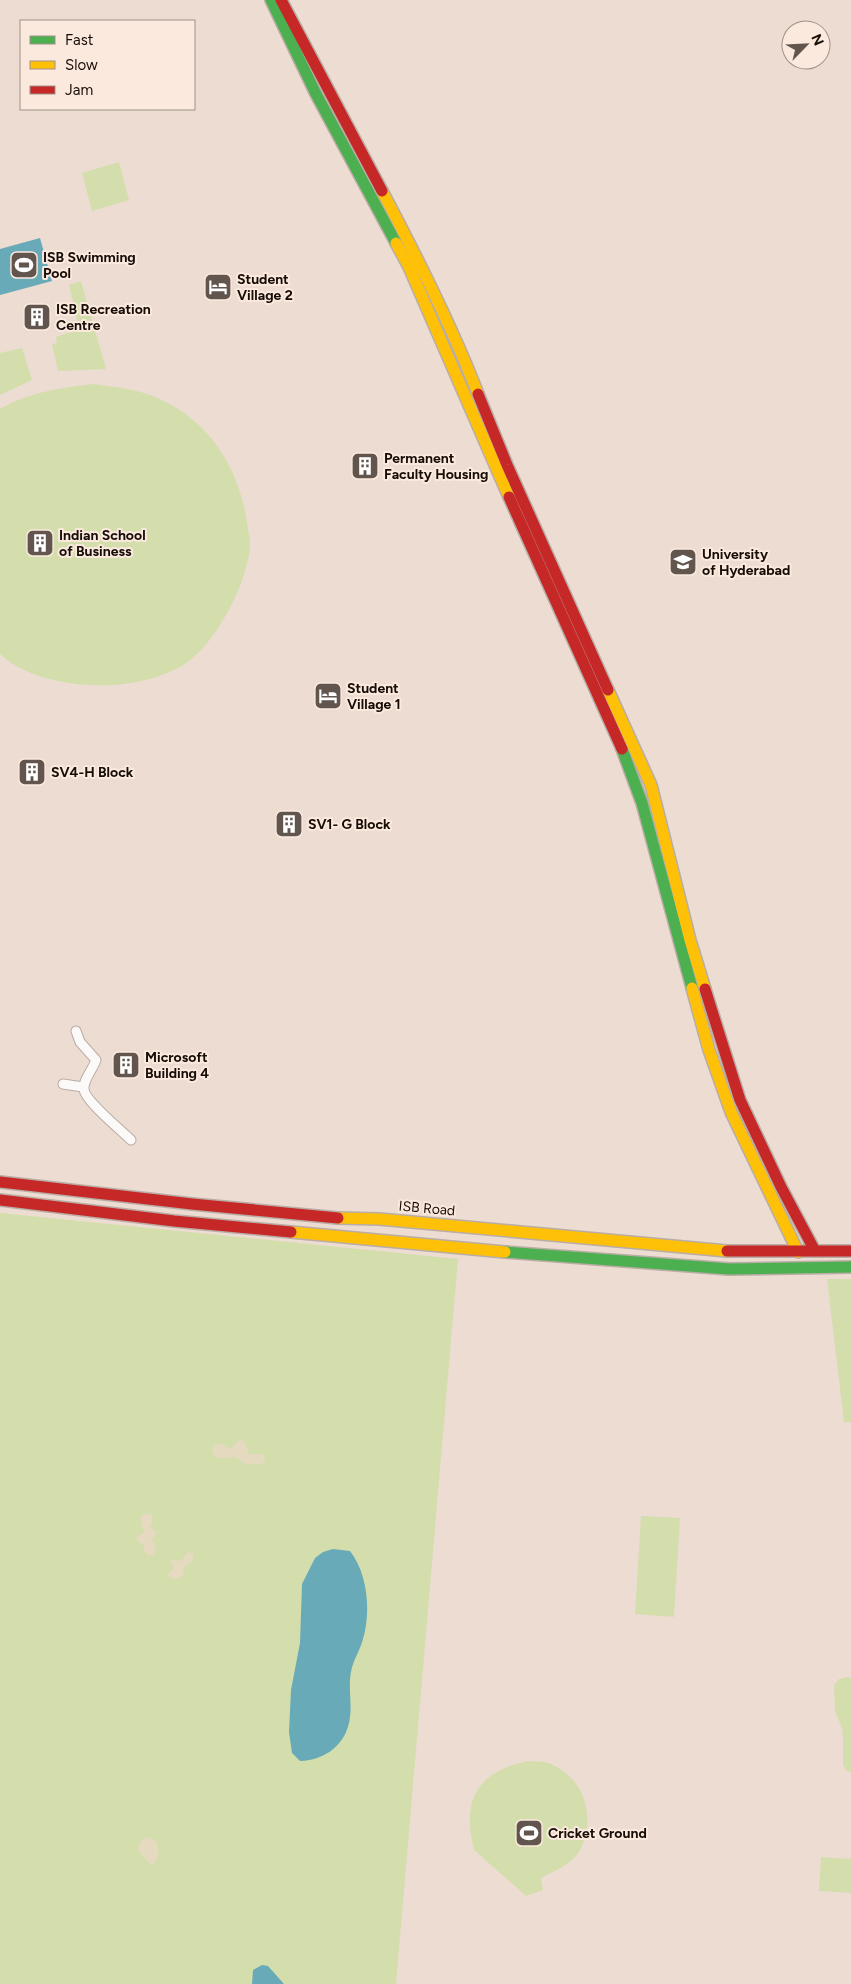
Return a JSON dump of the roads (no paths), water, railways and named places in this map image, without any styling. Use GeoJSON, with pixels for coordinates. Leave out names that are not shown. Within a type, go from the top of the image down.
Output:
{"type":"FeatureCollection","features":[{"type":"Feature","properties":{"kind":"street"},"geometry":{"type":"LineString","coordinates":[[270,0],[316,94],[409,267],[549,590],[619,741],[642,803],[709,1050],[731,1112],[798,1252]]}},
{"type":"Feature","properties":{"kind":"street"},"geometry":{"type":"LineString","coordinates":[[281,0],[408,240],[460,348],[511,473],[651,785],[690,940],[740,1100],[781,1187],[815,1251]]}},
{"type":"Feature","properties":{"kind":"street"},"geometry":{"type":"LineString","coordinates":[[76,1031],[80,1042],[95,1058],[83,1087],[84,1092],[94,1106],[131,1140]]}},
{"type":"Feature","properties":{"kind":"street"},"geometry":{"type":"LineString","coordinates":[[63,1084],[83,1087]]}},
{"type":"Feature","properties":{"kind":"street","name":"ISB Road"},"geometry":{"type":"LineString","coordinates":[[0,1182],[337,1218],[379,1218],[733,1252],[851,1251]]}},
{"type":"Feature","properties":{"kind":"street"},"geometry":{"type":"LineString","coordinates":[[0,1200],[174,1221],[454,1248],[729,1269],[851,1267]]}},
{"type":"Feature","properties":{"kind":"water","name":"ISB Swimming Pool"},"geometry":{"type":"Polygon","coordinates":[[[40,238],[52,281],[0,295],[0,249],[40,238]]]}},
{"type":"Feature","properties":{"kind":"water"},"geometry":{"type":"Polygon","coordinates":[[[333,1549],[350,1551],[356,1560],[364,1582],[367,1617],[362,1643],[351,1672],[350,1717],[345,1735],[334,1749],[326,1754],[318,1758],[300,1761],[292,1753],[289,1732],[291,1690],[300,1643],[302,1584],[315,1558],[323,1552],[333,1549]]]}},
{"type":"Feature","properties":{"kind":"water"},"geometry":{"type":"Polygon","coordinates":[[[262,1965],[268,1966],[284,1984],[252,1984],[253,1970],[262,1965]]]}},
{"type":"Feature","properties":{"kind":"place","name":"ISB Swimming Pool"},"geometry":{"type":"Point","coordinates":[24,265]}},
{"type":"Feature","properties":{"kind":"place","name":"Student Village 2"},"geometry":{"type":"Point","coordinates":[218,287]}},
{"type":"Feature","properties":{"kind":"place","name":"ISB Recreation Centre"},"geometry":{"type":"Point","coordinates":[37,317]}},
{"type":"Feature","properties":{"kind":"place","name":"Permanent Faculty Housing"},"geometry":{"type":"Point","coordinates":[365,466]}},
{"type":"Feature","properties":{"kind":"place","name":"Indian School of Business"},"geometry":{"type":"Point","coordinates":[40,543]}},
{"type":"Feature","properties":{"kind":"place","name":"University of Hyderabad"},"geometry":{"type":"Point","coordinates":[683,562]}},
{"type":"Feature","properties":{"kind":"place","name":"Student Village 1"},"geometry":{"type":"Point","coordinates":[328,696]}},
{"type":"Feature","properties":{"kind":"place","name":"SV4-H Block"},"geometry":{"type":"Point","coordinates":[32,772]}},
{"type":"Feature","properties":{"kind":"place","name":"SV1- G Block"},"geometry":{"type":"Point","coordinates":[289,824]}},
{"type":"Feature","properties":{"kind":"place","name":"Microsoft Building 4"},"geometry":{"type":"Point","coordinates":[126,1065]}},
{"type":"Feature","properties":{"kind":"place","name":"Cricket Ground"},"geometry":{"type":"Point","coordinates":[529,1833]}}]}
